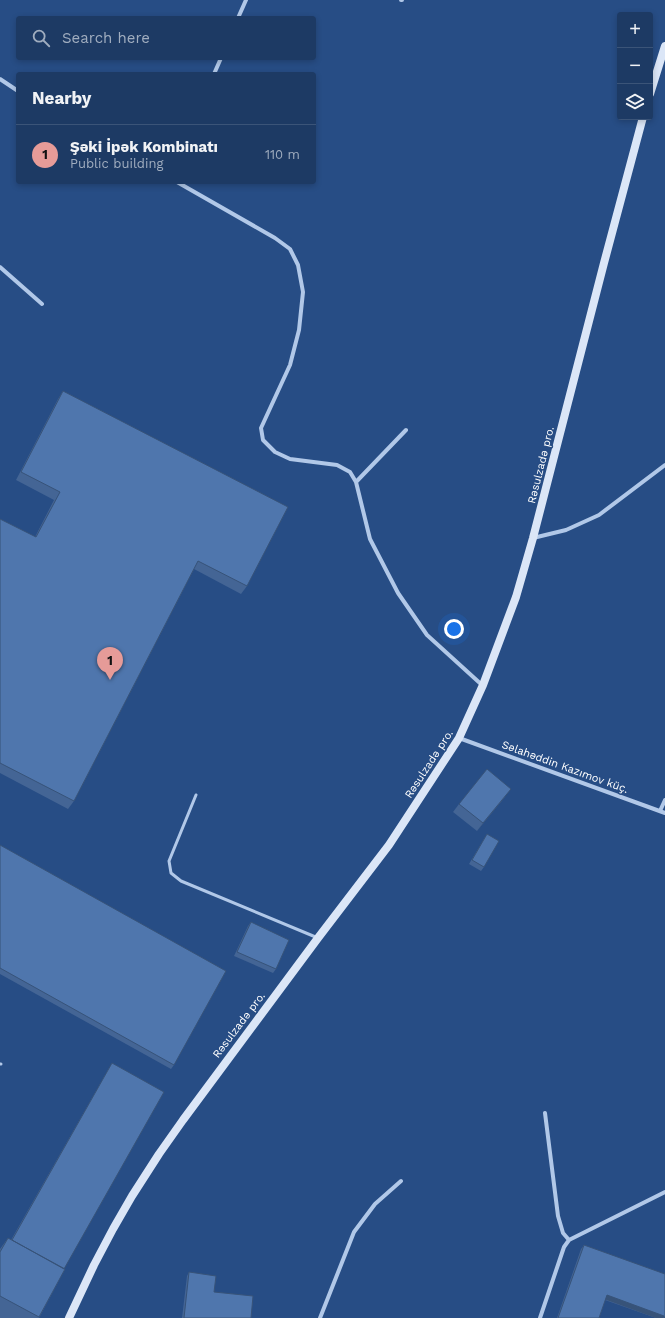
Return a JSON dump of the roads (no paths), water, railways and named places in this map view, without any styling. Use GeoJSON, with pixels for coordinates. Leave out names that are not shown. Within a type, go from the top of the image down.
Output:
{"type":"FeatureCollection","features":[{"type":"Feature","properties":{"kind":"street"},"geometry":{"type":"LineString","coordinates":[[239,16],[246,0]]}},
{"type":"Feature","properties":{"kind":"street"},"geometry":{"type":"LineString","coordinates":[[653,84],[665,46]]}},
{"type":"Feature","properties":{"kind":"street"},"geometry":{"type":"LineString","coordinates":[[215,72],[220,60]]}},
{"type":"Feature","properties":{"kind":"street"},"geometry":{"type":"LineString","coordinates":[[0,79],[16,90]]}},
{"type":"Feature","properties":{"kind":"street","name":"Rəsulzadə pro."},"geometry":{"type":"LineString","coordinates":[[68,1318],[113,1229],[159,1154],[182,1120],[389,845],[459,738],[482,685],[516,597],[533,538],[606,256],[643,120]]}},
{"type":"Feature","properties":{"kind":"street"},"geometry":{"type":"LineString","coordinates":[[180,184],[275,238],[290,249],[298,265],[303,292],[299,330],[290,365],[262,428],[264,440],[275,452],[290,459],[337,465],[350,472],[356,482],[370,539],[398,593],[427,635],[482,685]]}},
{"type":"Feature","properties":{"kind":"street"},"geometry":{"type":"LineString","coordinates":[[0,267],[42,304]]}},
{"type":"Feature","properties":{"kind":"street"},"geometry":{"type":"LineString","coordinates":[[356,482],[406,430]]}},
{"type":"Feature","properties":{"kind":"street"},"geometry":{"type":"LineString","coordinates":[[533,538],[566,530],[599,515],[665,464]]}},
{"type":"Feature","properties":{"kind":"street","name":"Səlahəddin Kazımov küç."},"geometry":{"type":"LineString","coordinates":[[459,738],[665,813]]}},
{"type":"Feature","properties":{"kind":"street"},"geometry":{"type":"LineString","coordinates":[[660,811],[665,800]]}},
{"type":"Feature","properties":{"kind":"street"},"geometry":{"type":"LineString","coordinates":[[545,1113],[558,1216],[563,1233],[569,1240]]}},
{"type":"Feature","properties":{"kind":"street"},"geometry":{"type":"LineString","coordinates":[[320,1318],[354,1232],[375,1204],[401,1181]]}},
{"type":"Feature","properties":{"kind":"street"},"geometry":{"type":"LineString","coordinates":[[540,1318],[564,1247],[569,1240],[665,1192]]}},
{"type":"Feature","properties":{"kind":"lane"},"geometry":{"type":"LineString","coordinates":[[196,795],[169,861],[171,873],[181,881],[318,938]]}},
{"type":"Feature","properties":{"kind":"place","name":"Şəki İpək Kombinatı"},"geometry":{"type":"Point","coordinates":[110,680]}}]}
